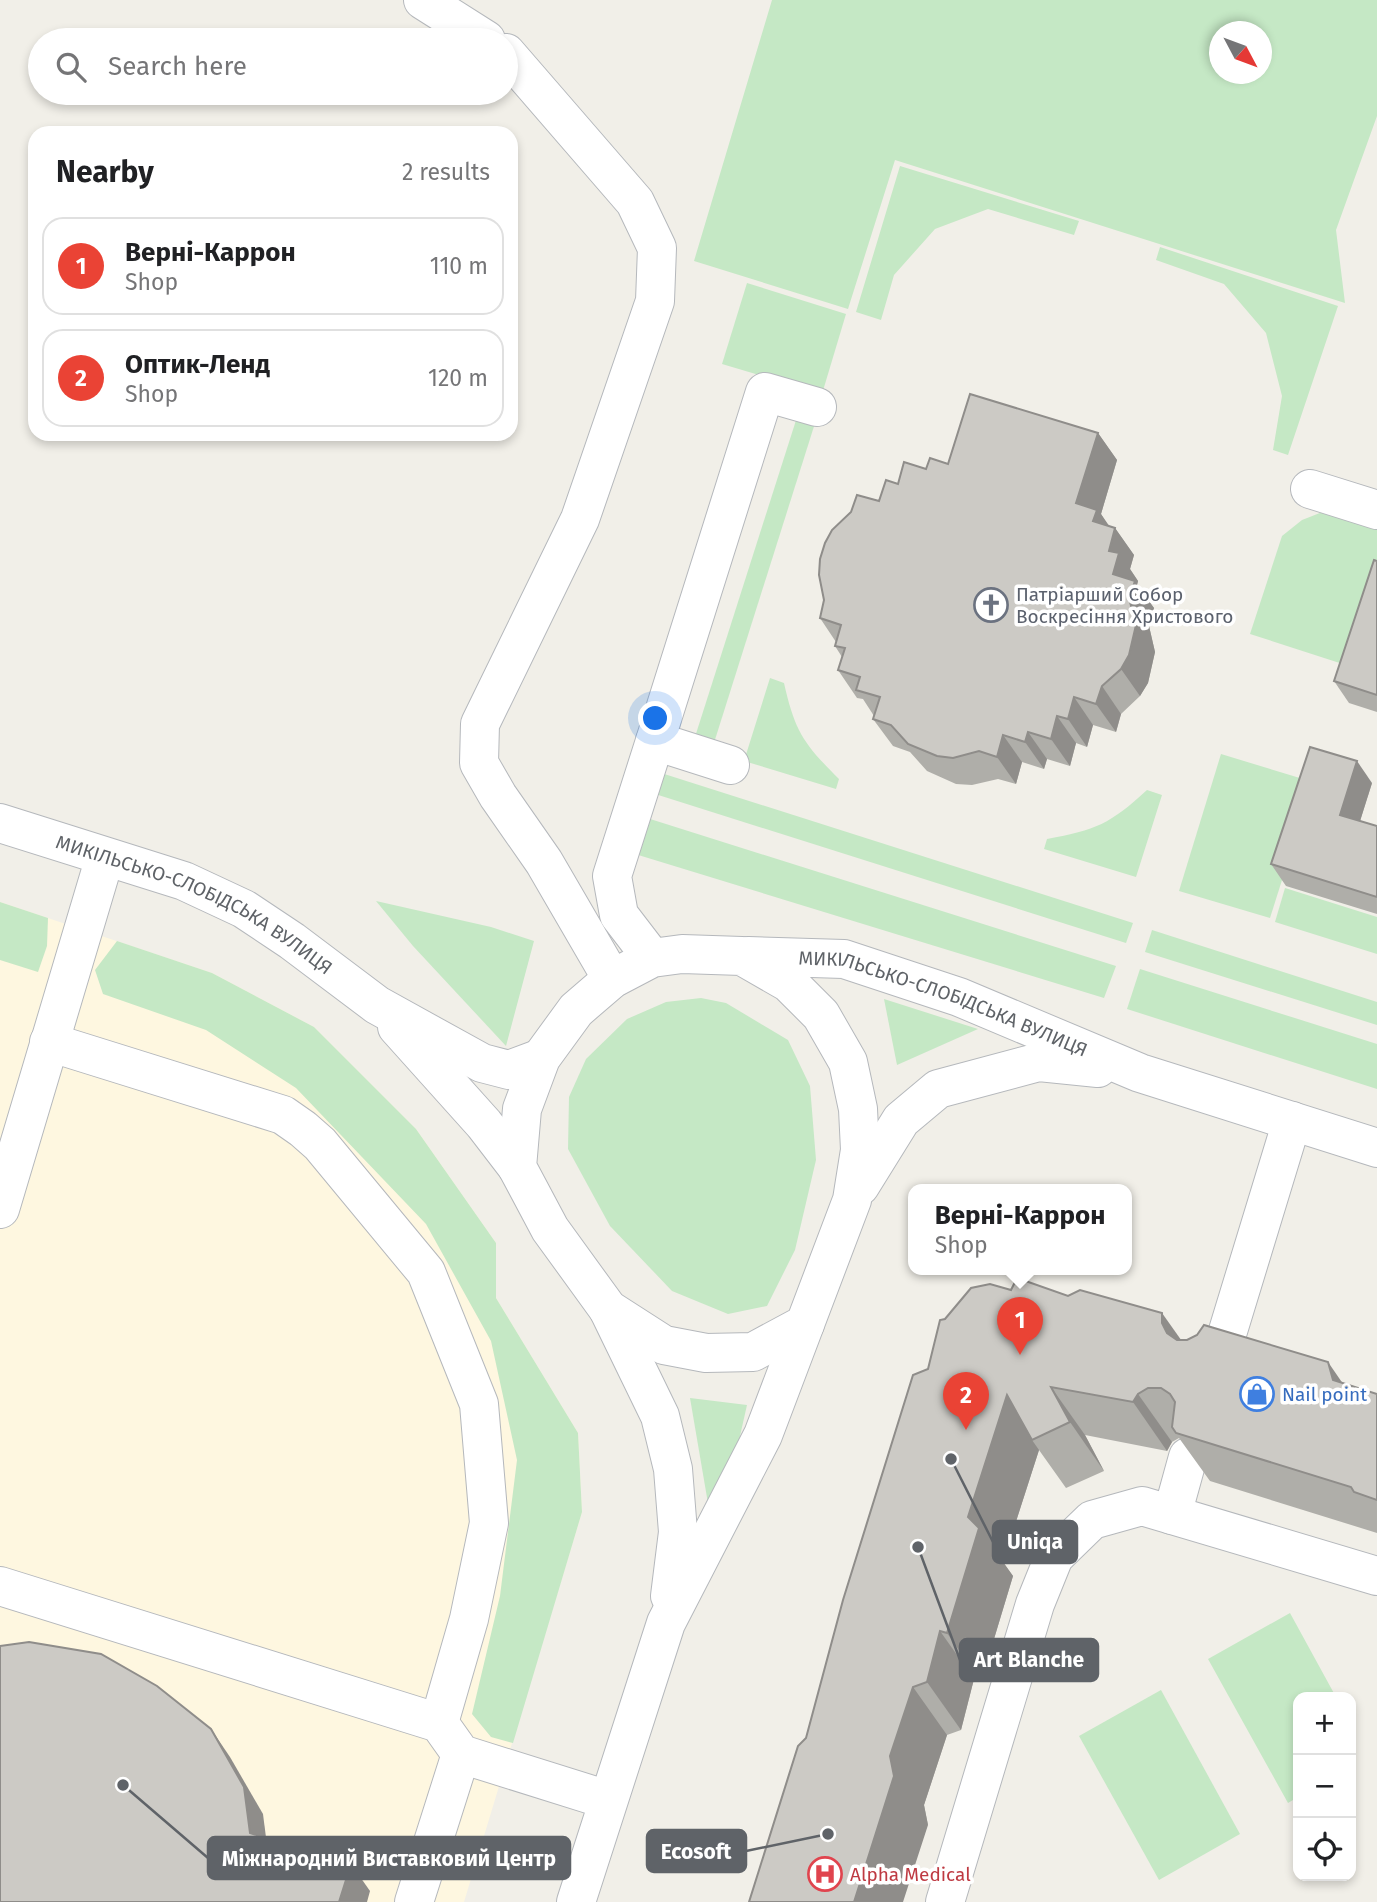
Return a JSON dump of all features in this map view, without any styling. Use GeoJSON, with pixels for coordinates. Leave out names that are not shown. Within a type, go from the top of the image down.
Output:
{"type":"FeatureCollection","features":[{"type":"Feature","properties":{"kind":"street"},"geometry":{"type":"LineString","coordinates":[[423,0],[467,28]]}},
{"type":"Feature","properties":{"kind":"street"},"geometry":{"type":"LineString","coordinates":[[518,67],[635,202],[656,248],[655,301],[580,519],[480,724],[479,763],[498,796],[544,862],[612,979]]}},
{"type":"Feature","properties":{"kind":"street"},"geometry":{"type":"LineString","coordinates":[[517,1167],[522,1109],[541,1058],[576,1010],[612,979],[652,958],[620,915],[612,876],[765,392],[817,407]]}},
{"type":"Feature","properties":{"kind":"street"},"geometry":{"type":"LineString","coordinates":[[1310,489],[1377,510]]}},
{"type":"Feature","properties":{"kind":"street"},"geometry":{"type":"LineString","coordinates":[[655,741],[730,765]]}},
{"type":"Feature","properties":{"kind":"street","name":"МИКІЛЬСЬКО-СЛОБІДСЬКА ВУЛИЦЯ"},"geometry":{"type":"LineString","coordinates":[[0,823],[184,881],[244,908],[377,1004],[482,1063],[509,1070],[541,1058]]}},
{"type":"Feature","properties":{"kind":"street"},"geometry":{"type":"LineString","coordinates":[[0,1209],[105,857]]}},
{"type":"Feature","properties":{"kind":"street","name":"МИКІЛЬСЬКО-СЛОБІДСЬКА ВУЛИЦЯ"},"geometry":{"type":"LineString","coordinates":[[652,958],[682,954],[844,958],[959,997],[1140,1073],[1377,1148]]}},
{"type":"Feature","properties":{"kind":"street"},"geometry":{"type":"LineString","coordinates":[[576,1902],[666,1623],[763,1435],[852,1200],[860,1150],[858,1109],[848,1062],[821,1015],[789,983],[742,956]]}},
{"type":"Feature","properties":{"kind":"street","name":"МИКІЛЬСЬКО-СЛОБІДСЬКА ВУЛИЦЯ"},"geometry":{"type":"LineString","coordinates":[[377,1004],[484,1124],[517,1167],[550,1229],[608,1309]]}},
{"type":"Feature","properties":{"kind":"street"},"geometry":{"type":"LineString","coordinates":[[49,1042],[283,1115],[320,1144],[426,1272],[479,1404],[489,1523],[469,1619],[439,1723]]}},
{"type":"Feature","properties":{"kind":"street","name":"МИКІЛЬСЬКО-СЛОБІДСЬКА ВУЛИЦЯ"},"geometry":{"type":"LineString","coordinates":[[852,1200],[901,1120],[938,1090],[1039,1062],[1140,1073]]}},
{"type":"Feature","properties":{"kind":"street"},"geometry":{"type":"LineString","coordinates":[[1217,1367],[1292,1121]]}},
{"type":"Feature","properties":{"kind":"street"},"geometry":{"type":"LineString","coordinates":[[608,1309],[664,1345],[706,1353],[753,1352],[805,1324]]}},
{"type":"Feature","properties":{"kind":"street"},"geometry":{"type":"LineString","coordinates":[[608,1309],[660,1416],[673,1469],[678,1532],[666,1623]]}},
{"type":"Feature","properties":{"kind":"street"},"geometry":{"type":"LineString","coordinates":[[1172,1515],[1188,1457]]}},
{"type":"Feature","properties":{"kind":"street"},"geometry":{"type":"LineString","coordinates":[[945,1902],[1035,1604],[1054,1557],[1092,1520],[1142,1506],[1377,1576]]}},
{"type":"Feature","properties":{"kind":"street"},"geometry":{"type":"LineString","coordinates":[[0,1586],[439,1723],[461,1754],[608,1800]]}},
{"type":"Feature","properties":{"kind":"street"},"geometry":{"type":"LineString","coordinates":[[414,1902],[461,1754]]}},
{"type":"Feature","properties":{"kind":"shaded area"},"geometry":{"type":"Polygon","coordinates":[[[0,902],[212,973],[314,1027],[416,1129],[496,1243],[496,1298],[578,1433],[582,1512],[464,1902],[0,1902],[0,902]]]}},
{"type":"Feature","properties":{"kind":"green space"},"geometry":{"type":"Polygon","coordinates":[[[772,0],[1377,0],[1377,116],[1336,230],[1345,303],[895,160],[848,309],[694,261],[772,0]]]}},
{"type":"Feature","properties":{"kind":"green space"},"geometry":{"type":"Polygon","coordinates":[[[900,166],[1079,221],[1074,235],[988,209],[935,229],[894,275],[881,320],[856,312],[900,166]]]}},
{"type":"Feature","properties":{"kind":"green space"},"geometry":{"type":"Polygon","coordinates":[[[1160,247],[1338,306],[1288,455],[1273,450],[1282,396],[1266,333],[1224,284],[1156,260],[1160,247]]]}},
{"type":"Feature","properties":{"kind":"green space"},"geometry":{"type":"Polygon","coordinates":[[[747,283],[846,314],[822,394],[722,364],[747,283]]]}},
{"type":"Feature","properties":{"kind":"green space"},"geometry":{"type":"Polygon","coordinates":[[[798,414],[816,420],[713,746],[694,740],[798,414]]]}},
{"type":"Feature","properties":{"kind":"green space"},"geometry":{"type":"Polygon","coordinates":[[[1325,511],[1377,527],[1377,590],[1352,667],[1250,634],[1282,536],[1302,520],[1325,511]]]}},
{"type":"Feature","properties":{"kind":"green space"},"geometry":{"type":"Polygon","coordinates":[[[770,678],[784,683],[797,726],[809,746],[839,779],[836,789],[744,761],[770,678]]]}},
{"type":"Feature","properties":{"kind":"green space"},"geometry":{"type":"Polygon","coordinates":[[[1221,754],[1313,782],[1270,918],[1179,891],[1221,754]]]}},
{"type":"Feature","properties":{"kind":"green space"},"geometry":{"type":"Polygon","coordinates":[[[658,772],[1133,923],[1126,943],[652,793],[658,772]]]}},
{"type":"Feature","properties":{"kind":"green space"},"geometry":{"type":"Polygon","coordinates":[[[1147,790],[1162,795],[1136,877],[1044,849],[1047,839],[1102,824],[1123,811],[1147,790]]]}},
{"type":"Feature","properties":{"kind":"green space"},"geometry":{"type":"Polygon","coordinates":[[[647,818],[1116,966],[1104,998],[635,854],[647,818]]]}},
{"type":"Feature","properties":{"kind":"green space"},"geometry":{"type":"Polygon","coordinates":[[[1285,888],[1377,917],[1377,954],[1275,922],[1285,888]]]}},
{"type":"Feature","properties":{"kind":"green space"},"geometry":{"type":"Polygon","coordinates":[[[376,901],[491,927],[534,941],[506,1046],[413,946],[376,901]]]}},
{"type":"Feature","properties":{"kind":"green space"},"geometry":{"type":"Polygon","coordinates":[[[0,902],[48,918],[47,946],[38,972],[0,960],[0,902]]]}},
{"type":"Feature","properties":{"kind":"green space"},"geometry":{"type":"Polygon","coordinates":[[[1152,930],[1377,1002],[1377,1025],[1145,952],[1152,930]]]}},
{"type":"Feature","properties":{"kind":"green space"},"geometry":{"type":"Polygon","coordinates":[[[117,941],[212,973],[314,1027],[416,1129],[496,1243],[496,1298],[578,1433],[582,1512],[513,1743],[491,1737],[472,1714],[500,1596],[517,1460],[491,1341],[426,1224],[296,1088],[206,1030],[103,994],[95,970],[117,941]]]}},
{"type":"Feature","properties":{"kind":"green space"},"geometry":{"type":"Polygon","coordinates":[[[1140,969],[1377,1044],[1377,1089],[1127,1009],[1140,969]]]}},
{"type":"Feature","properties":{"kind":"green space"},"geometry":{"type":"Polygon","coordinates":[[[701,998],[726,1003],[788,1040],[810,1086],[816,1160],[795,1250],[767,1306],[728,1314],[672,1291],[610,1226],[568,1149],[569,1097],[586,1059],[627,1019],[666,1002],[701,998]]]}},
{"type":"Feature","properties":{"kind":"green space"},"geometry":{"type":"Polygon","coordinates":[[[884,999],[978,1029],[897,1065],[884,999]]]}},
{"type":"Feature","properties":{"kind":"green space"},"geometry":{"type":"Polygon","coordinates":[[[690,1398],[747,1405],[735,1458],[711,1521],[690,1398]]]}},
{"type":"Feature","properties":{"kind":"green space"},"geometry":{"type":"Polygon","coordinates":[[[1290,1613],[1333,1692],[1293,1692],[1293,1800],[1288,1803],[1208,1659],[1290,1613]]]}},
{"type":"Feature","properties":{"kind":"green space"},"geometry":{"type":"Polygon","coordinates":[[[1161,1690],[1240,1834],[1159,1880],[1079,1736],[1161,1690]]]}},
{"type":"Feature","properties":{"kind":"building","name":"Патріарший Собор Воскресіння Христового"},"geometry":{"type":"Polygon","coordinates":[[[970,394],[1098,433],[1076,503],[1097,510],[1093,521],[1115,528],[1109,551],[1119,553],[1113,574],[1135,581],[1129,598],[1136,625],[1129,655],[1121,669],[1102,686],[1096,704],[1074,697],[1068,719],[1057,716],[1051,739],[1028,732],[1025,742],[1003,735],[997,757],[979,751],[953,758],[937,756],[908,744],[891,725],[873,719],[880,697],[856,690],[860,677],[838,670],[845,648],[835,646],[841,625],[820,618],[824,600],[819,575],[825,543],[832,530],[851,512],[857,495],[879,501],[886,480],[898,484],[904,462],[926,469],[930,458],[948,464],[970,394]]]}},
{"type":"Feature","properties":{"kind":"building"},"geometry":{"type":"Polygon","coordinates":[[[1374,560],[1377,561],[1377,695],[1334,681],[1374,560]]]}},
{"type":"Feature","properties":{"kind":"building"},"geometry":{"type":"Polygon","coordinates":[[[1310,747],[1357,761],[1340,815],[1377,826],[1377,897],[1271,864],[1310,747]]]}},
{"type":"Feature","properties":{"kind":"building"},"geometry":{"type":"Polygon","coordinates":[[[1017,1278],[1068,1296],[1080,1290],[1162,1313],[1162,1323],[1167,1333],[1177,1340],[1187,1340],[1197,1335],[1204,1325],[1328,1362],[1333,1380],[1377,1394],[1377,1500],[1354,1492],[1351,1487],[1176,1433],[1172,1427],[1175,1402],[1170,1394],[1161,1388],[1148,1388],[1138,1394],[1133,1402],[1051,1387],[1070,1422],[1032,1440],[1007,1395],[968,1517],[979,1528],[947,1633],[940,1631],[927,1682],[913,1687],[890,1756],[894,1776],[854,1902],[749,1902],[798,1746],[806,1738],[843,1600],[913,1375],[928,1369],[940,1320],[945,1319],[971,1288],[990,1284],[1011,1290],[1017,1278]]]}},
{"type":"Feature","properties":{"kind":"building"},"geometry":{"type":"Polygon","coordinates":[[[29,1642],[101,1654],[157,1686],[211,1729],[244,1787],[250,1833],[351,1864],[339,1902],[0,1902],[0,1646],[29,1642]]]}},
{"type":"Feature","properties":{"kind":"place","name":"Патріарший Собор Воскресіння Христового"},"geometry":{"type":"Point","coordinates":[991,605]}},
{"type":"Feature","properties":{"kind":"place","name":"Верні-Каррон"},"geometry":{"type":"Point","coordinates":[1020,1355]}},
{"type":"Feature","properties":{"kind":"place","name":"Nail point"},"geometry":{"type":"Point","coordinates":[1257,1394]}},
{"type":"Feature","properties":{"kind":"place","name":"Оптик-Ленд"},"geometry":{"type":"Point","coordinates":[966,1430]}},
{"type":"Feature","properties":{"kind":"place","name":"Uniqa"},"geometry":{"type":"Point","coordinates":[951,1459]}},
{"type":"Feature","properties":{"kind":"place","name":"Art Blanche"},"geometry":{"type":"Point","coordinates":[918,1547]}},
{"type":"Feature","properties":{"kind":"place","name":"Міжнародний Виставковий Центр"},"geometry":{"type":"Point","coordinates":[123,1785]}},
{"type":"Feature","properties":{"kind":"place","name":"Ecosoft"},"geometry":{"type":"Point","coordinates":[828,1834]}},
{"type":"Feature","properties":{"kind":"place","name":"Alpha Medical"},"geometry":{"type":"Point","coordinates":[825,1874]}}]}
